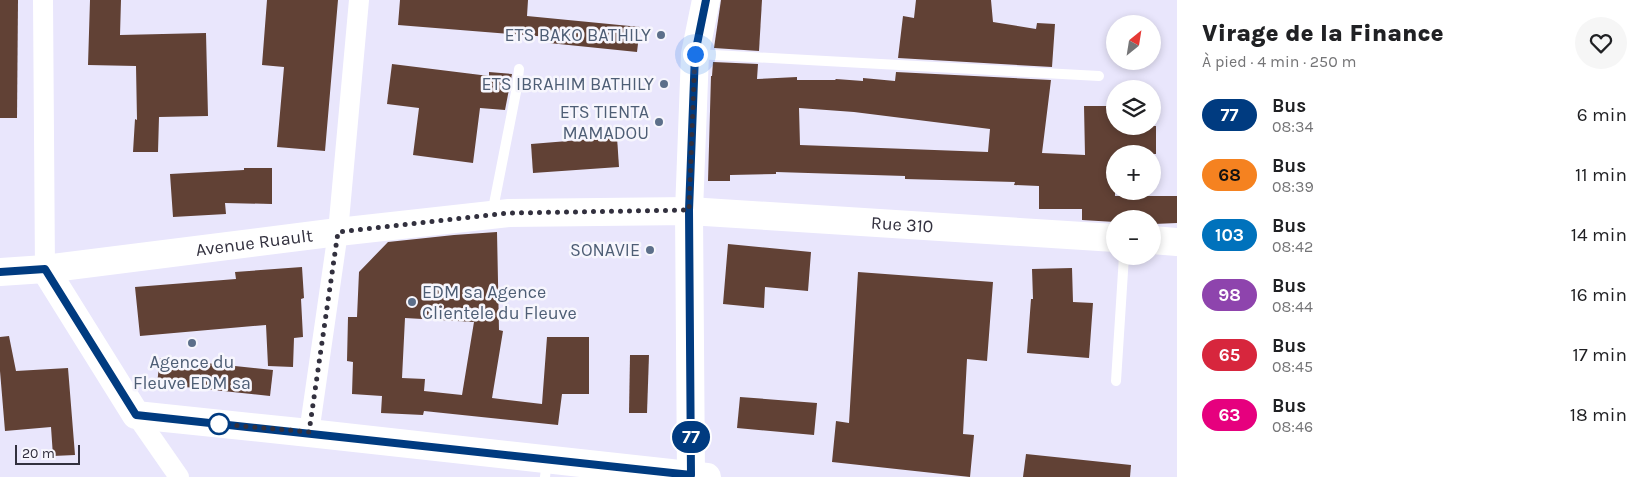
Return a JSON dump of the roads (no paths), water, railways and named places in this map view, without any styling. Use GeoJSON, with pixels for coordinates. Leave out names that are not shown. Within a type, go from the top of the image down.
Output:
{"type":"FeatureCollection","features":[{"type":"Feature","properties":{"kind":"street"},"geometry":{"type":"LineString","coordinates":[[43,0],[45,269],[136,415],[179,477]]}},
{"type":"Feature","properties":{"kind":"street"},"geometry":{"type":"LineString","coordinates":[[309,432],[338,232],[359,0]]}},
{"type":"Feature","properties":{"kind":"street"},"geometry":{"type":"LineString","coordinates":[[136,415],[309,432],[546,468],[696,476],[689,210],[695,54],[706,0]]}},
{"type":"Feature","properties":{"kind":"street","name":"Avenue Ruault"},"geometry":{"type":"LineString","coordinates":[[0,272],[45,269],[338,232],[509,213],[689,210]]}},
{"type":"Feature","properties":{"kind":"street","name":"Rue 310"},"geometry":{"type":"LineString","coordinates":[[689,210],[1106,237]]}},
{"type":"Feature","properties":{"kind":"street"},"geometry":{"type":"LineString","coordinates":[[1161,241],[1177,242]]}},
{"type":"Feature","properties":{"kind":"lane"},"geometry":{"type":"LineString","coordinates":[[695,54],[1099,76]]}},
{"type":"Feature","properties":{"kind":"lane"},"geometry":{"type":"LineString","coordinates":[[491,215],[517,88],[519,68]]}},
{"type":"Feature","properties":{"kind":"lane"},"geometry":{"type":"LineString","coordinates":[[1116,381],[1123,265]]}},
{"type":"Feature","properties":{"kind":"place","name":"ETS BAKO BATHILY"},"geometry":{"type":"Point","coordinates":[661,35]}},
{"type":"Feature","properties":{"kind":"place","name":"ETS IBRAHIM BATHILY"},"geometry":{"type":"Point","coordinates":[664,84]}},
{"type":"Feature","properties":{"kind":"place","name":"ETS TIENTA MAMADOU"},"geometry":{"type":"Point","coordinates":[659,122]}},
{"type":"Feature","properties":{"kind":"place","name":"SONAVIE"},"geometry":{"type":"Point","coordinates":[650,250]}},
{"type":"Feature","properties":{"kind":"place","name":"EDM sa Agence Clientele du Fleuve"},"geometry":{"type":"Point","coordinates":[412,302]}},
{"type":"Feature","properties":{"kind":"place","name":"Agence du Fleuve EDM sa"},"geometry":{"type":"Point","coordinates":[192,343]}}]}
